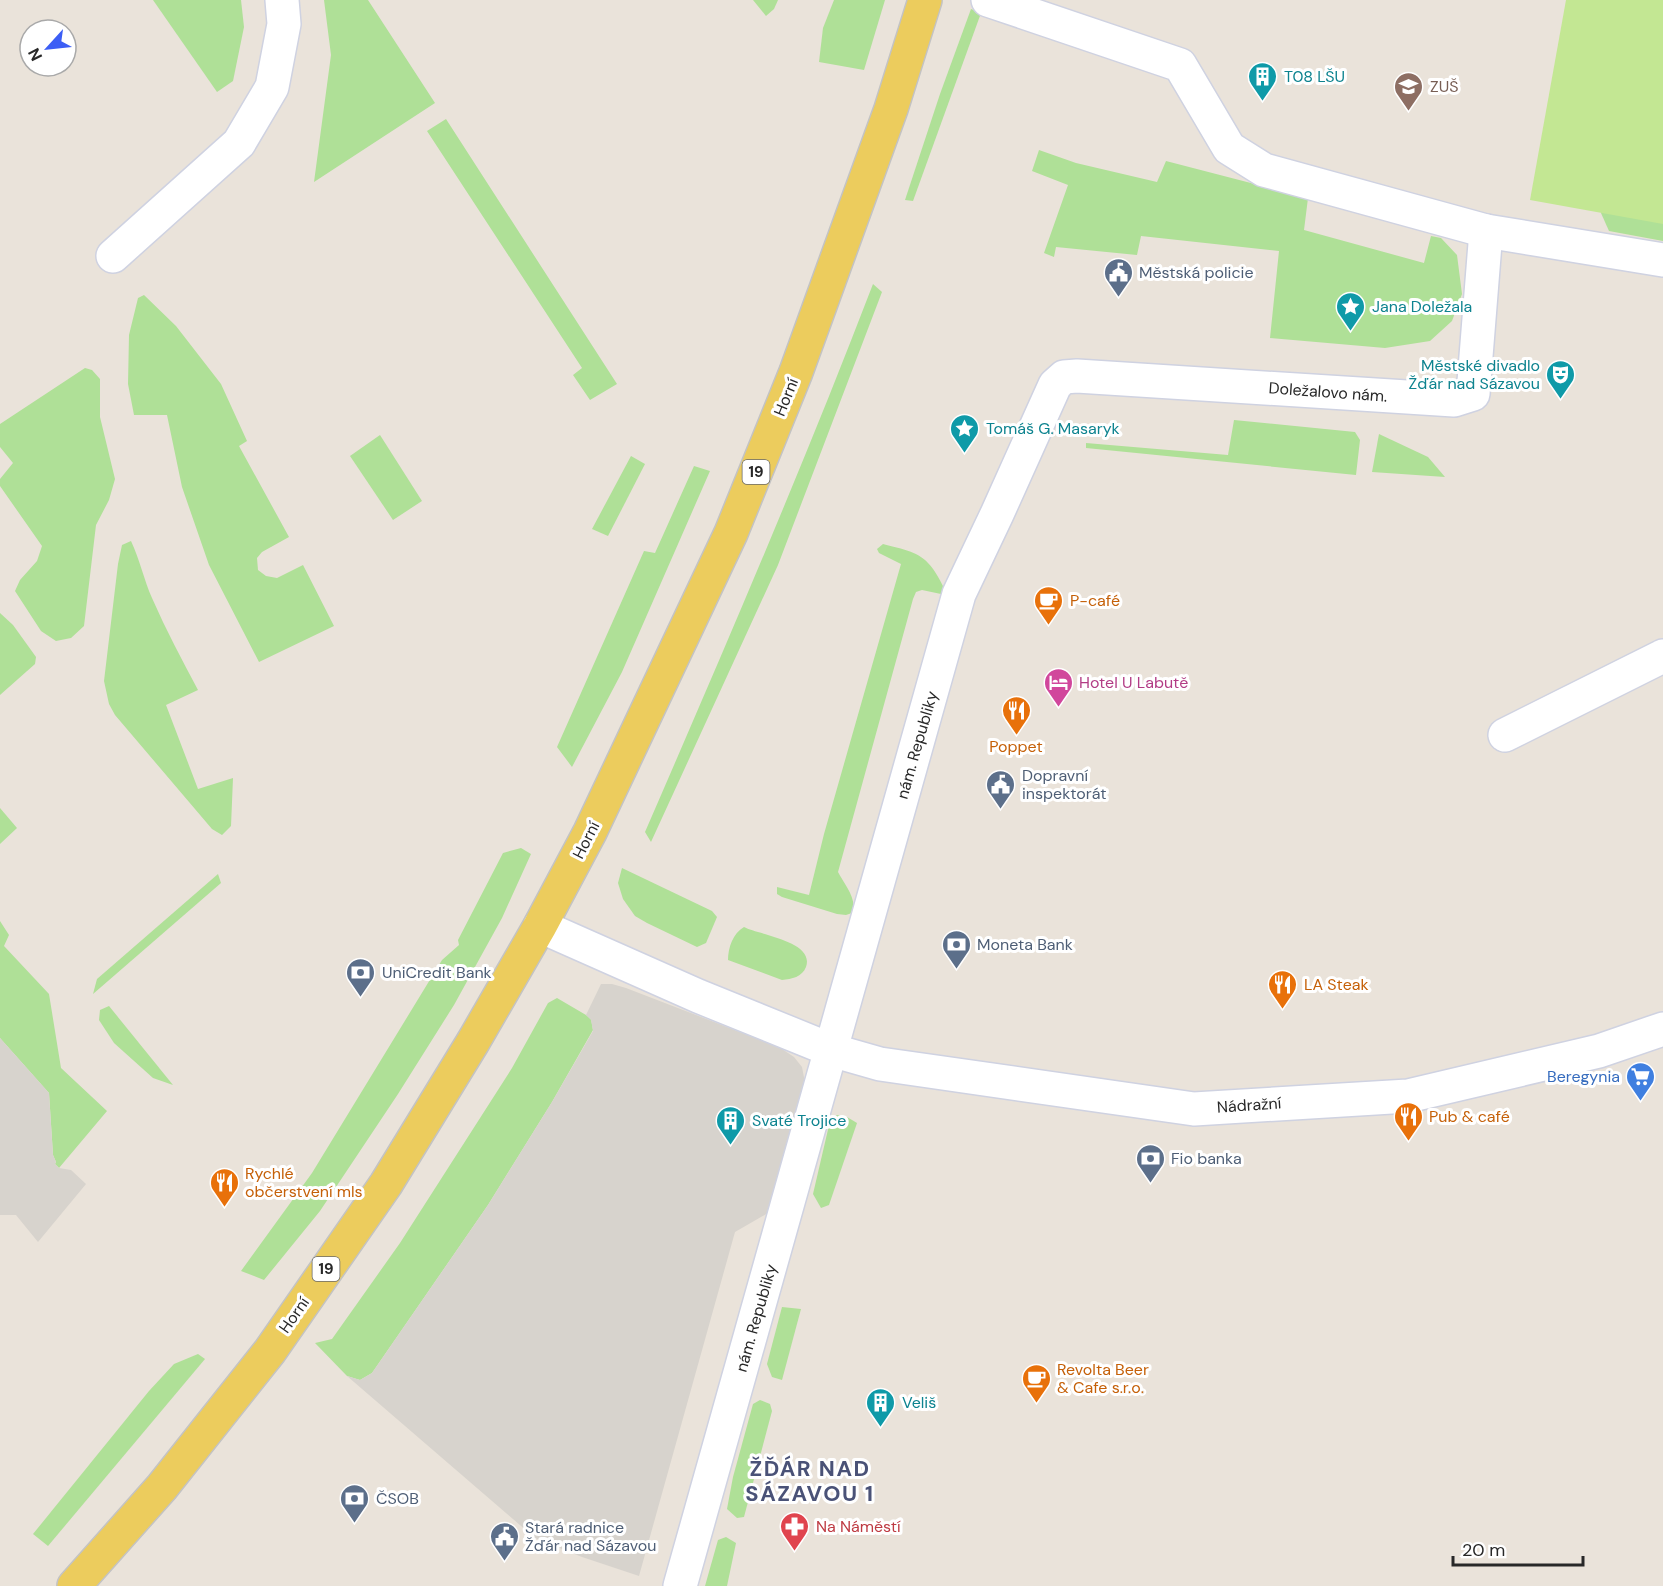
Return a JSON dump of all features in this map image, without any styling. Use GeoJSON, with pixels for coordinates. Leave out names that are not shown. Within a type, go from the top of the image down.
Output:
{"type":"FeatureCollection","features":[{"type":"Feature","properties":{"kind":"main road","name":"Horní"},"geometry":{"type":"LineString","coordinates":[[74,1586],[162,1487],[270,1351],[386,1184],[473,1042],[540,926],[590,832],[731,533],[796,372],[891,109],[926,0]]}},
{"type":"Feature","properties":{"kind":"street"},"geometry":{"type":"LineString","coordinates":[[113,256],[238,143],[272,87],[284,24],[282,0]]}},
{"type":"Feature","properties":{"kind":"street"},"geometry":{"type":"LineString","coordinates":[[988,0],[1180,65],[1229,148],[1264,170],[1486,231],[1663,260]]}},
{"type":"Feature","properties":{"kind":"street","name":"Doležalovo nám."},"geometry":{"type":"LineString","coordinates":[[1027,448],[1055,385],[1064,377],[1455,400],[1473,394],[1486,231]]}},
{"type":"Feature","properties":{"kind":"street","name":"nám. Republiky"},"geometry":{"type":"LineString","coordinates":[[680,1586],[959,594],[1027,448]]}},
{"type":"Feature","properties":{"kind":"street"},"geometry":{"type":"LineString","coordinates":[[1505,735],[1663,656]]}},
{"type":"Feature","properties":{"kind":"street"},"geometry":{"type":"LineString","coordinates":[[540,926],[698,996],[831,1050]]}},
{"type":"Feature","properties":{"kind":"street","name":"Nádražní"},"geometry":{"type":"LineString","coordinates":[[831,1050],[880,1064],[1194,1109],[1408,1096],[1599,1051],[1663,1029]]}},
{"type":"Feature","properties":{"kind":"green space"},"geometry":{"type":"Polygon","coordinates":[[[153,0],[241,0],[244,27],[233,81],[217,92],[153,0]]]}},
{"type":"Feature","properties":{"kind":"green space"},"geometry":{"type":"Polygon","coordinates":[[[324,0],[368,0],[435,103],[314,182],[331,55],[324,0]]]}},
{"type":"Feature","properties":{"kind":"green space"},"geometry":{"type":"Polygon","coordinates":[[[753,0],[778,0],[774,9],[766,16],[753,0]]]}},
{"type":"Feature","properties":{"kind":"green space"},"geometry":{"type":"Polygon","coordinates":[[[834,0],[885,0],[864,70],[819,62],[823,28],[834,0]]]}},
{"type":"Feature","properties":{"kind":"green space"},"geometry":{"type":"Polygon","coordinates":[[[1566,0],[1663,0],[1663,224],[1530,200],[1566,0]]]}},
{"type":"Feature","properties":{"kind":"green space"},"geometry":{"type":"Polygon","coordinates":[[[971,9],[981,13],[913,201],[905,200],[940,94],[971,9]]]}},
{"type":"Feature","properties":{"kind":"green space"},"geometry":{"type":"Polygon","coordinates":[[[446,119],[617,384],[590,400],[573,375],[582,368],[427,131],[446,119]]]}},
{"type":"Feature","properties":{"kind":"green space"},"geometry":{"type":"Polygon","coordinates":[[[1615,147],[1663,179],[1663,241],[1609,231],[1601,213],[1615,147]]]}},
{"type":"Feature","properties":{"kind":"green space"},"geometry":{"type":"Polygon","coordinates":[[[1039,150],[1076,163],[1157,182],[1166,161],[1308,198],[1304,230],[1424,263],[1431,236],[1441,238],[1457,255],[1462,294],[1452,321],[1430,341],[1385,348],[1270,338],[1279,251],[1141,236],[1137,255],[1056,247],[1054,257],[1044,253],[1068,185],[1032,171],[1039,150]]]}},
{"type":"Feature","properties":{"kind":"green space"},"geometry":{"type":"Polygon","coordinates":[[[873,284],[882,292],[778,565],[651,842],[645,832],[790,491],[873,284]]]}},
{"type":"Feature","properties":{"kind":"green space"},"geometry":{"type":"Polygon","coordinates":[[[144,295],[176,326],[221,384],[247,441],[239,446],[289,537],[262,552],[257,558],[258,570],[266,576],[277,578],[303,565],[334,626],[259,662],[209,565],[182,487],[167,415],[134,415],[128,384],[129,335],[138,298],[144,295]]]}},
{"type":"Feature","properties":{"kind":"green space"},"geometry":{"type":"Polygon","coordinates":[[[85,368],[92,370],[100,379],[100,417],[115,479],[109,500],[96,525],[84,626],[71,638],[56,641],[41,631],[15,591],[20,580],[37,561],[42,546],[0,486],[0,479],[13,463],[0,447],[0,424],[85,368]]]}},
{"type":"Feature","properties":{"kind":"green space"},"geometry":{"type":"Polygon","coordinates":[[[1234,420],[1355,432],[1360,440],[1356,475],[1086,448],[1086,443],[1228,455],[1234,420]]]}},
{"type":"Feature","properties":{"kind":"green space"},"geometry":{"type":"Polygon","coordinates":[[[1379,434],[1428,457],[1445,477],[1372,472],[1379,434]]]}},
{"type":"Feature","properties":{"kind":"green space"},"geometry":{"type":"Polygon","coordinates":[[[380,435],[422,501],[393,520],[350,456],[380,435]]]}},
{"type":"Feature","properties":{"kind":"green space"},"geometry":{"type":"Polygon","coordinates":[[[631,456],[645,464],[608,536],[592,529],[631,456]]]}},
{"type":"Feature","properties":{"kind":"green space"},"geometry":{"type":"Polygon","coordinates":[[[694,466],[710,471],[622,672],[572,767],[557,747],[644,551],[655,553],[694,466]]]}},
{"type":"Feature","properties":{"kind":"green space"},"geometry":{"type":"Polygon","coordinates":[[[131,541],[157,610],[198,690],[166,705],[198,789],[233,778],[231,826],[222,835],[212,829],[115,715],[109,704],[104,681],[118,564],[122,545],[131,541]]]}},
{"type":"Feature","properties":{"kind":"green space"},"geometry":{"type":"Polygon","coordinates":[[[883,544],[924,559],[944,588],[941,594],[922,590],[916,592],[913,599],[838,872],[852,897],[852,913],[837,914],[782,897],[777,894],[777,887],[809,895],[824,834],[901,564],[879,553],[877,549],[883,544]]]}},
{"type":"Feature","properties":{"kind":"green space"},"geometry":{"type":"Polygon","coordinates":[[[0,613],[13,625],[36,657],[35,664],[0,695],[0,613]]]}},
{"type":"Feature","properties":{"kind":"green space"},"geometry":{"type":"Polygon","coordinates":[[[0,808],[17,828],[0,844],[0,808]]]}},
{"type":"Feature","properties":{"kind":"green space"},"geometry":{"type":"Polygon","coordinates":[[[521,848],[531,854],[502,918],[454,1005],[398,1094],[320,1211],[264,1280],[241,1271],[312,1173],[442,960],[459,945],[458,940],[503,853],[521,848]]]}},
{"type":"Feature","properties":{"kind":"green space"},"geometry":{"type":"Polygon","coordinates":[[[622,868],[712,911],[717,917],[706,943],[697,947],[635,916],[623,899],[618,883],[622,868]]]}},
{"type":"Feature","properties":{"kind":"green space"},"geometry":{"type":"Polygon","coordinates":[[[218,874],[221,883],[93,994],[97,979],[218,874]]]}},
{"type":"Feature","properties":{"kind":"green space"},"geometry":{"type":"Polygon","coordinates":[[[0,921],[9,935],[4,946],[49,994],[61,1068],[107,1111],[59,1168],[55,1164],[53,1155],[49,1093],[0,1038],[0,921]]]}},
{"type":"Feature","properties":{"kind":"green space"},"geometry":{"type":"Polygon","coordinates":[[[744,927],[784,940],[802,951],[807,958],[806,967],[802,973],[782,980],[728,960],[732,941],[744,927]]]}},
{"type":"Feature","properties":{"kind":"green space"},"geometry":{"type":"Polygon","coordinates":[[[557,998],[591,1019],[593,1030],[552,1102],[488,1205],[372,1373],[360,1380],[347,1376],[315,1343],[332,1339],[400,1243],[512,1068],[548,1003],[557,998]]]}},
{"type":"Feature","properties":{"kind":"green space"},"geometry":{"type":"Polygon","coordinates":[[[109,1006],[173,1085],[153,1078],[114,1043],[99,1020],[100,1010],[109,1006]]]}},
{"type":"Feature","properties":{"kind":"green space"},"geometry":{"type":"Polygon","coordinates":[[[837,1115],[847,1117],[857,1123],[829,1205],[821,1208],[813,1194],[830,1121],[837,1115]]]}},
{"type":"Feature","properties":{"kind":"green space"},"geometry":{"type":"Polygon","coordinates":[[[782,1307],[801,1309],[782,1380],[772,1377],[767,1364],[782,1307]]]}},
{"type":"Feature","properties":{"kind":"green space"},"geometry":{"type":"Polygon","coordinates":[[[198,1354],[205,1359],[48,1546],[33,1534],[149,1391],[174,1364],[198,1354]]]}},
{"type":"Feature","properties":{"kind":"green space"},"geometry":{"type":"Polygon","coordinates":[[[760,1400],[770,1404],[772,1411],[744,1517],[737,1518],[727,1509],[733,1477],[753,1404],[760,1400]]]}},
{"type":"Feature","properties":{"kind":"green space"},"geometry":{"type":"Polygon","coordinates":[[[726,1537],[736,1543],[727,1586],[705,1586],[718,1540],[726,1537]]]}},
{"type":"Feature","properties":{"kind":"shaded area"},"geometry":{"type":"Polygon","coordinates":[[[601,984],[626,988],[779,1047],[794,1057],[802,1067],[806,1088],[768,1213],[735,1232],[639,1576],[535,1538],[347,1376],[360,1380],[372,1373],[488,1205],[593,1031],[591,1020],[586,1015],[601,984]]]}},
{"type":"Feature","properties":{"kind":"shaded area"},"geometry":{"type":"Polygon","coordinates":[[[0,1038],[49,1093],[55,1164],[59,1168],[71,1170],[86,1184],[38,1242],[16,1215],[0,1215],[0,1038]]]}},
{"type":"Feature","properties":{"kind":"place","name":"T08 LŠU"},"geometry":{"type":"Point","coordinates":[1263,102]}},
{"type":"Feature","properties":{"kind":"place","name":"ZUŠ"},"geometry":{"type":"Point","coordinates":[1409,112]}},
{"type":"Feature","properties":{"kind":"place","name":"Městská policie"},"geometry":{"type":"Point","coordinates":[1118,298]}},
{"type":"Feature","properties":{"kind":"place","name":"Jana Doležala"},"geometry":{"type":"Point","coordinates":[1351,332]}},
{"type":"Feature","properties":{"kind":"place","name":"Městské divadlo Žďár nad Sázavou"},"geometry":{"type":"Point","coordinates":[1561,400]}},
{"type":"Feature","properties":{"kind":"place","name":"Tomáš G. Masaryk"},"geometry":{"type":"Point","coordinates":[965,454]}},
{"type":"Feature","properties":{"kind":"place","name":"P-café"},"geometry":{"type":"Point","coordinates":[1049,626]}},
{"type":"Feature","properties":{"kind":"place","name":"Hotel U Labutě"},"geometry":{"type":"Point","coordinates":[1058,708]}},
{"type":"Feature","properties":{"kind":"place","name":"Poppet"},"geometry":{"type":"Point","coordinates":[1016,736]}},
{"type":"Feature","properties":{"kind":"place","name":"Dopravní inspektorát"},"geometry":{"type":"Point","coordinates":[1001,810]}},
{"type":"Feature","properties":{"kind":"place","name":"Moneta Bank"},"geometry":{"type":"Point","coordinates":[956,970]}},
{"type":"Feature","properties":{"kind":"place","name":"UniCredit Bank"},"geometry":{"type":"Point","coordinates":[361,998]}},
{"type":"Feature","properties":{"kind":"place","name":"LA Steak"},"geometry":{"type":"Point","coordinates":[1283,1010]}},
{"type":"Feature","properties":{"kind":"place","name":"Beregynia"},"geometry":{"type":"Point","coordinates":[1641,1102]}},
{"type":"Feature","properties":{"kind":"place","name":"Pub & café"},"geometry":{"type":"Point","coordinates":[1408,1142]}},
{"type":"Feature","properties":{"kind":"place","name":"Svaté Trojice"},"geometry":{"type":"Point","coordinates":[731,1146]}},
{"type":"Feature","properties":{"kind":"place","name":"Fio banka"},"geometry":{"type":"Point","coordinates":[1150,1184]}},
{"type":"Feature","properties":{"kind":"place","name":"Rychlé občerstvení mls"},"geometry":{"type":"Point","coordinates":[224,1208]}},
{"type":"Feature","properties":{"kind":"place","name":"Revolta Beer & Cafe s.r.o."},"geometry":{"type":"Point","coordinates":[1036,1404]}},
{"type":"Feature","properties":{"kind":"place","name":"Veliš"},"geometry":{"type":"Point","coordinates":[881,1428]}},
{"type":"Feature","properties":{"kind":"place","name":"ČSOB"},"geometry":{"type":"Point","coordinates":[355,1524]}},
{"type":"Feature","properties":{"kind":"place","name":"Na Náměstí"},"geometry":{"type":"Point","coordinates":[795,1552]}},
{"type":"Feature","properties":{"kind":"place","name":"Stará radnice Žďár nad Sázavou"},"geometry":{"type":"Point","coordinates":[504,1562]}},
{"type":"Feature","properties":{"kind":"district","name":"ŽĎÁR NAD SÁZAVOU 1"},"geometry":{"type":"Point","coordinates":[810,1480]}}]}
